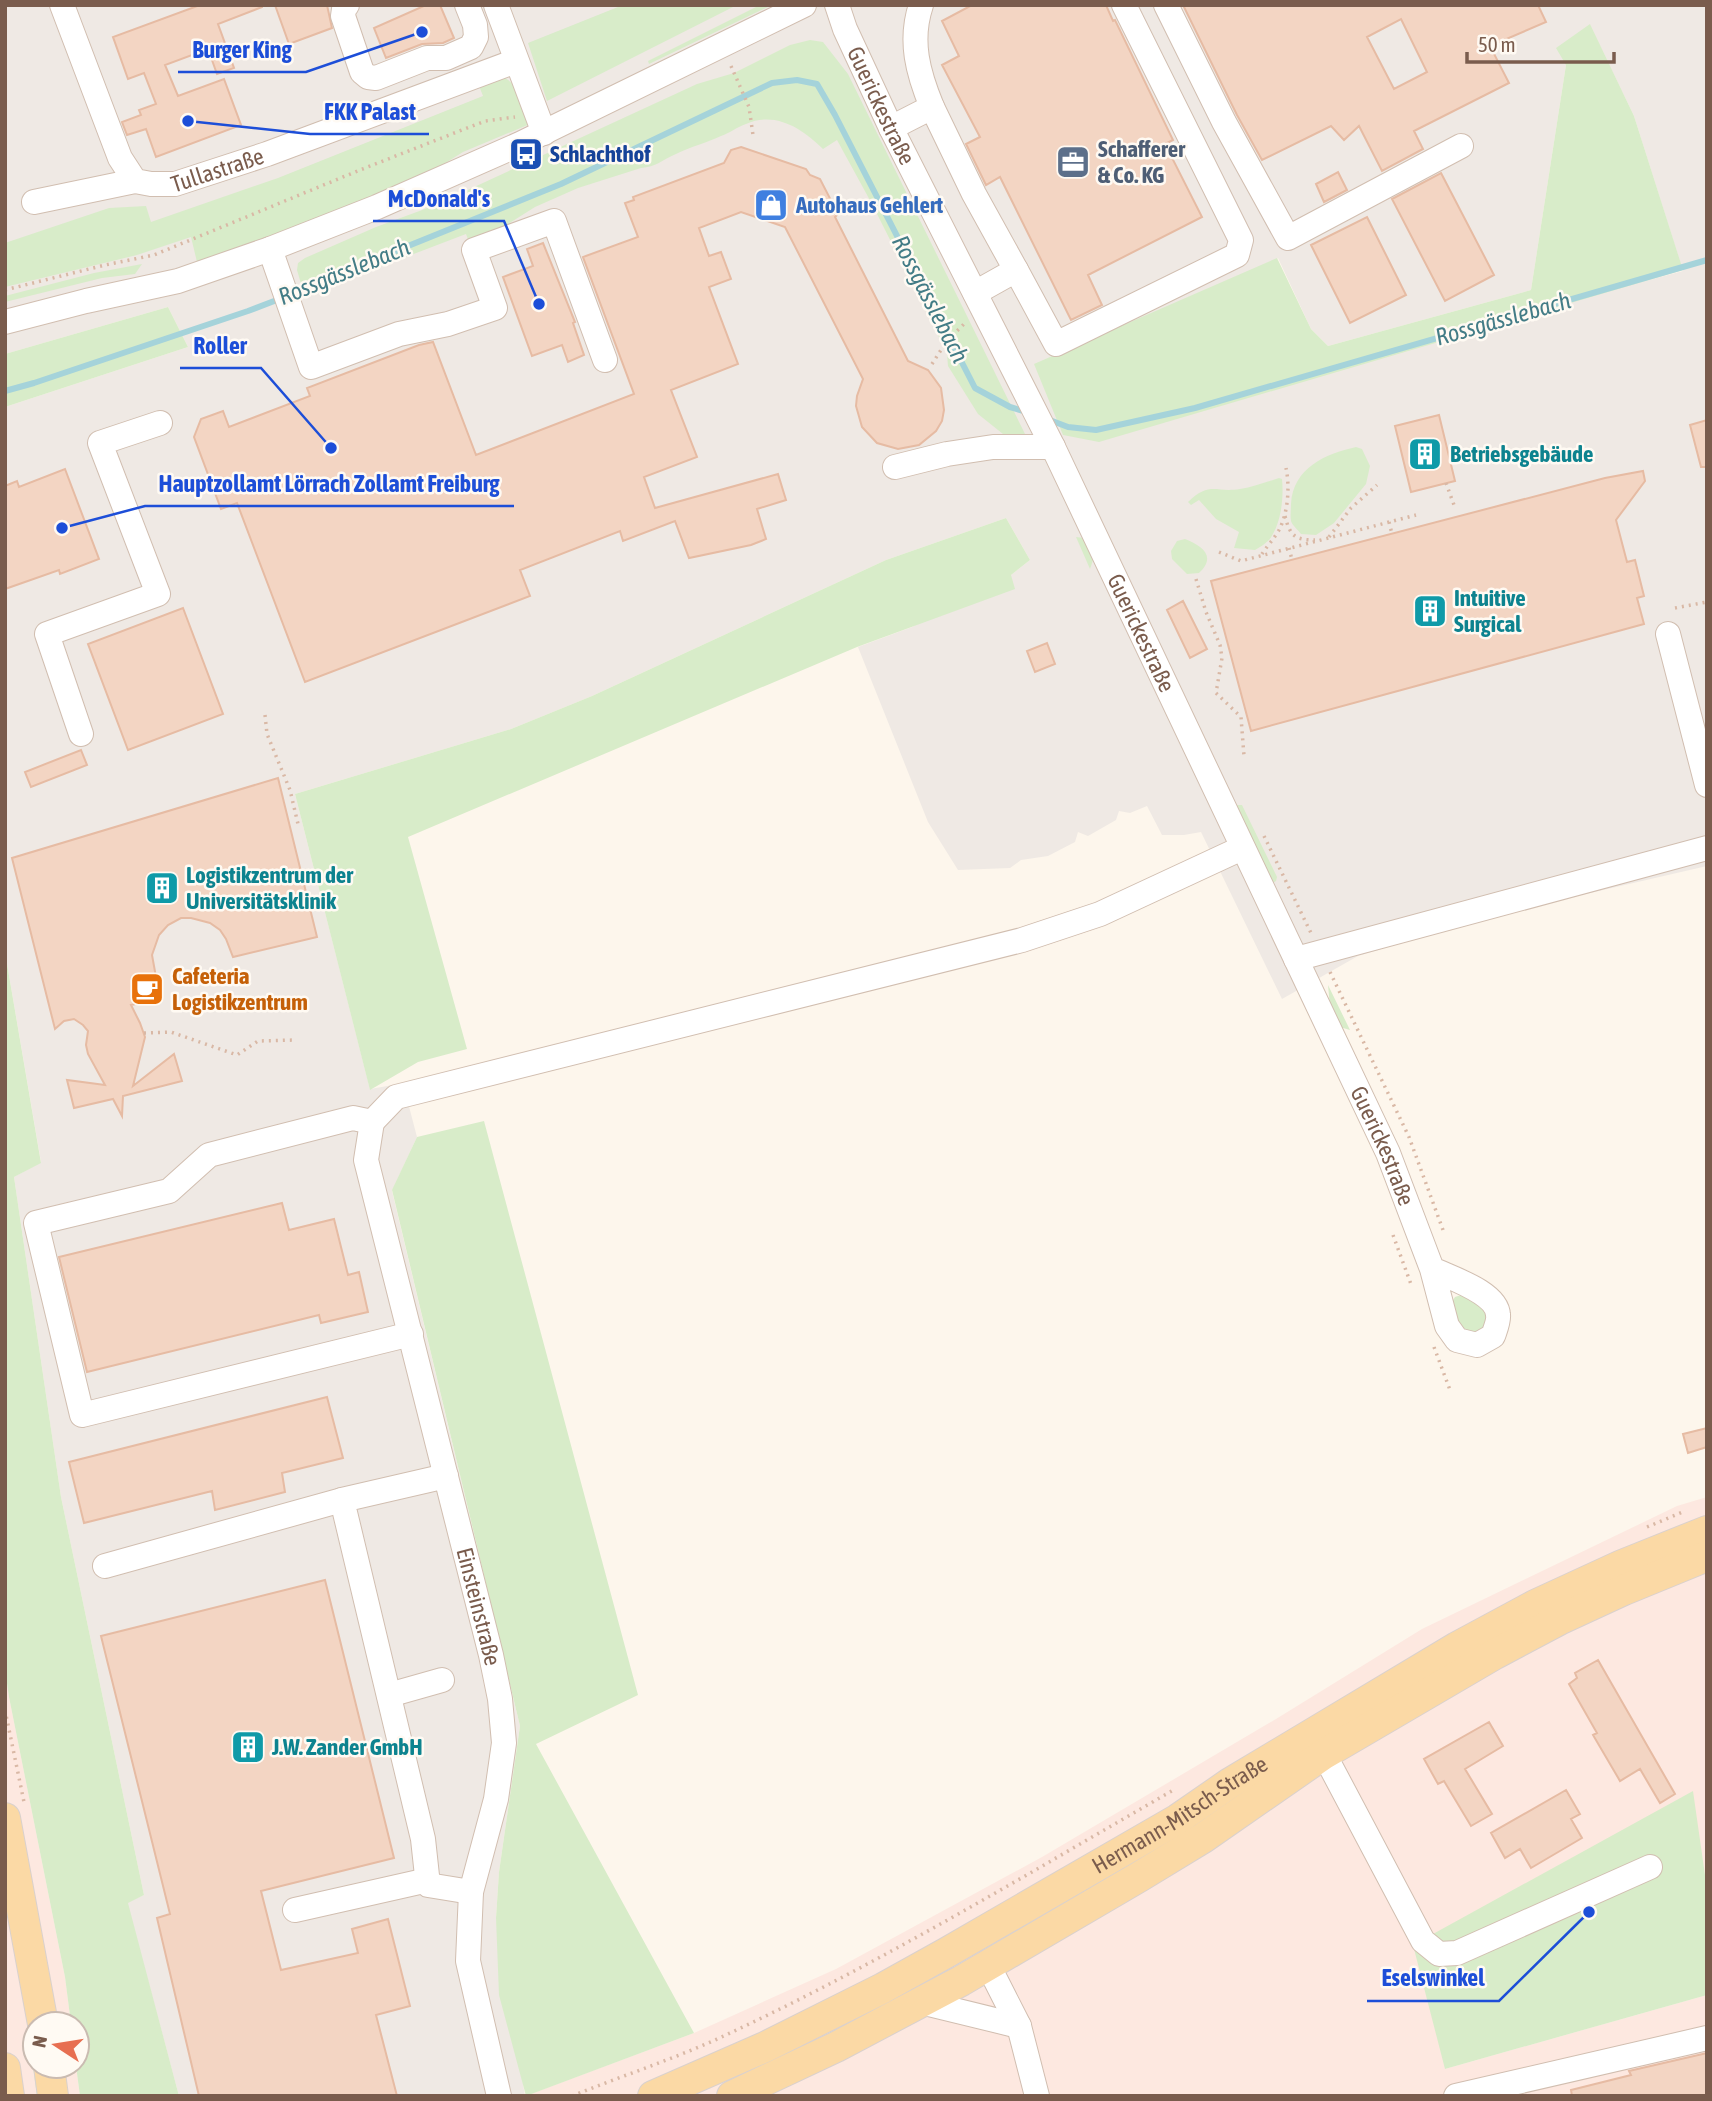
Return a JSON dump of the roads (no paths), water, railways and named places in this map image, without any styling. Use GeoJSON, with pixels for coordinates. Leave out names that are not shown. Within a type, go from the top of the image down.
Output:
{"type":"FeatureCollection","features":[{"type":"Feature","properties":{"kind":"main road","name":"Hermann-Mitsch-Straße"},"geometry":{"type":"LineString","coordinates":[[653,2096],[777,2041],[883,1988],[1178,1819],[1241,1777],[1457,1647],[1548,1599],[1622,1565],[1701,1519]]}},
{"type":"Feature","properties":{"kind":"main road","name":"Hermann-Mitsch-Straße"},"geometry":{"type":"LineString","coordinates":[[732,2096],[836,2047],[988,1965],[1203,1838],[1324,1754],[1445,1682],[1559,1620],[1707,1556]]}},
{"type":"Feature","properties":{"kind":"main road"},"geometry":{"type":"LineString","coordinates":[[5,1818],[40,2010]]}},
{"type":"Feature","properties":{"kind":"main road"},"geometry":{"type":"LineString","coordinates":[[972,1938],[988,1965]]}},
{"type":"Feature","properties":{"kind":"main road"},"geometry":{"type":"LineString","coordinates":[[5,2068],[9,2096]]}},
{"type":"Feature","properties":{"kind":"street"},"geometry":{"type":"LineString","coordinates":[[62,5],[120,158],[135,181]]}},
{"type":"Feature","properties":{"kind":"street"},"geometry":{"type":"LineString","coordinates":[[347,5],[343,16],[362,72],[376,78],[427,58],[446,58],[471,47],[476,37],[475,25],[467,5]]}},
{"type":"Feature","properties":{"kind":"street"},"geometry":{"type":"LineString","coordinates":[[496,5],[541,124]]}},
{"type":"Feature","properties":{"kind":"street"},"geometry":{"type":"LineString","coordinates":[[5,322],[86,301],[274,260],[541,124],[804,5]]}},
{"type":"Feature","properties":{"kind":"street","name":"Guerickestraße"},"geometry":{"type":"LineString","coordinates":[[837,5],[845,29],[891,128],[1033,407],[1388,1153],[1432,1269]]}},
{"type":"Feature","properties":{"kind":"street"},"geometry":{"type":"LineString","coordinates":[[920,5],[916,21],[919,76],[974,194],[1056,344],[1237,255],[1241,240],[1124,5]]}},
{"type":"Feature","properties":{"kind":"street"},"geometry":{"type":"LineString","coordinates":[[1166,5],[1224,122],[1289,237],[1461,146]]}},
{"type":"Feature","properties":{"kind":"street","name":"Tullastraße"},"geometry":{"type":"LineString","coordinates":[[34,202],[135,181],[175,184],[516,61]]}},
{"type":"Feature","properties":{"kind":"street"},"geometry":{"type":"LineString","coordinates":[[891,128],[932,107]]}},
{"type":"Feature","properties":{"kind":"street"},"geometry":{"type":"LineString","coordinates":[[274,260],[311,367],[399,334],[449,324],[495,309],[474,250],[554,221],[605,360]]}},
{"type":"Feature","properties":{"kind":"street"},"geometry":{"type":"LineString","coordinates":[[975,293],[1016,270]]}},
{"type":"Feature","properties":{"kind":"street"},"geometry":{"type":"LineString","coordinates":[[81,734],[47,634],[158,594],[100,443],[160,423]]}},
{"type":"Feature","properties":{"kind":"street"},"geometry":{"type":"LineString","coordinates":[[895,467],[947,454],[1049,440]]}},
{"type":"Feature","properties":{"kind":"street"},"geometry":{"type":"LineString","coordinates":[[1668,634],[1707,785]]}},
{"type":"Feature","properties":{"kind":"street"},"geometry":{"type":"LineString","coordinates":[[411,1334],[82,1415],[36,1223],[169,1191],[209,1155],[353,1118],[372,1122],[396,1097],[1022,940],[1100,914],[1242,848]]}},
{"type":"Feature","properties":{"kind":"street"},"geometry":{"type":"LineString","coordinates":[[1296,959],[1707,848]]}},
{"type":"Feature","properties":{"kind":"street","name":"Einsteinstraße"},"geometry":{"type":"LineString","coordinates":[[372,1122],[366,1160],[500,1699],[504,1743],[496,1799],[471,1892],[468,1961],[499,2096]]}},
{"type":"Feature","properties":{"kind":"street"},"geometry":{"type":"LineString","coordinates":[[106,1566],[342,1500],[446,1476]]}},
{"type":"Feature","properties":{"kind":"street"},"geometry":{"type":"LineString","coordinates":[[342,1500],[423,1839],[428,1885],[471,1892]]}},
{"type":"Feature","properties":{"kind":"street"},"geometry":{"type":"LineString","coordinates":[[388,1695],[442,1680]]}},
{"type":"Feature","properties":{"kind":"street"},"geometry":{"type":"LineString","coordinates":[[1324,1754],[1423,1941],[1439,1954],[1457,1953],[1650,1867]]}},
{"type":"Feature","properties":{"kind":"street"},"geometry":{"type":"LineString","coordinates":[[295,1909],[428,1880]]}},
{"type":"Feature","properties":{"kind":"street"},"geometry":{"type":"LineString","coordinates":[[988,1965],[1019,2026],[1037,2096]]}},
{"type":"Feature","properties":{"kind":"street"},"geometry":{"type":"LineString","coordinates":[[921,2002],[1019,2026]]}},
{"type":"Feature","properties":{"kind":"street"},"geometry":{"type":"LineString","coordinates":[[1456,2096],[1707,2038]]}},
{"type":"Feature","properties":{"kind":"waterway","name":"Rossgässlebach"},"geometry":{"type":"LineString","coordinates":[[292,293],[561,184],[772,83],[797,80],[817,84],[835,115],[975,388],[1010,407],[1027,412]]}},
{"type":"Feature","properties":{"kind":"waterway","name":"Rossgässlebach"},"geometry":{"type":"LineString","coordinates":[[1047,419],[1068,427],[1096,430],[1195,408],[1707,260]]}},
{"type":"Feature","properties":{"kind":"waterway","name":"Rossgässlebach"},"geometry":{"type":"LineString","coordinates":[[5,391],[282,298]]}},
{"type":"Feature","properties":{"kind":"place","name":"Burger King"},"geometry":{"type":"Point","coordinates":[422,32]}},
{"type":"Feature","properties":{"kind":"place","name":"FKK Palast"},"geometry":{"type":"Point","coordinates":[188,121]}},
{"type":"Feature","properties":{"kind":"place","name":"Schlachthof"},"geometry":{"type":"Point","coordinates":[526,154]}},
{"type":"Feature","properties":{"kind":"place","name":"Schafferer & Co. KG"},"geometry":{"type":"Point","coordinates":[1073,162]}},
{"type":"Feature","properties":{"kind":"place","name":"Autohaus Gehlert"},"geometry":{"type":"Point","coordinates":[771,205]}},
{"type":"Feature","properties":{"kind":"place","name":"McDonald's"},"geometry":{"type":"Point","coordinates":[539,304]}},
{"type":"Feature","properties":{"kind":"place","name":"Roller"},"geometry":{"type":"Point","coordinates":[331,448]}},
{"type":"Feature","properties":{"kind":"place","name":"Betriebsgebäude"},"geometry":{"type":"Point","coordinates":[1425,454]}},
{"type":"Feature","properties":{"kind":"place","name":"Hauptzollamt Lörrach Zollamt Freiburg"},"geometry":{"type":"Point","coordinates":[62,528]}},
{"type":"Feature","properties":{"kind":"place","name":"Intuitive Surgical"},"geometry":{"type":"Point","coordinates":[1430,611]}},
{"type":"Feature","properties":{"kind":"place","name":"Logistikzentrum der Universitätsklinik"},"geometry":{"type":"Point","coordinates":[162,888]}},
{"type":"Feature","properties":{"kind":"place","name":"Cafeteria Logistikzentrum"},"geometry":{"type":"Point","coordinates":[147,989]}},
{"type":"Feature","properties":{"kind":"place","name":"J.W. Zander GmbH"},"geometry":{"type":"Point","coordinates":[248,1747]}},
{"type":"Feature","properties":{"kind":"place","name":"Eselswinkel"},"geometry":{"type":"Point","coordinates":[1589,1912]}}]}
